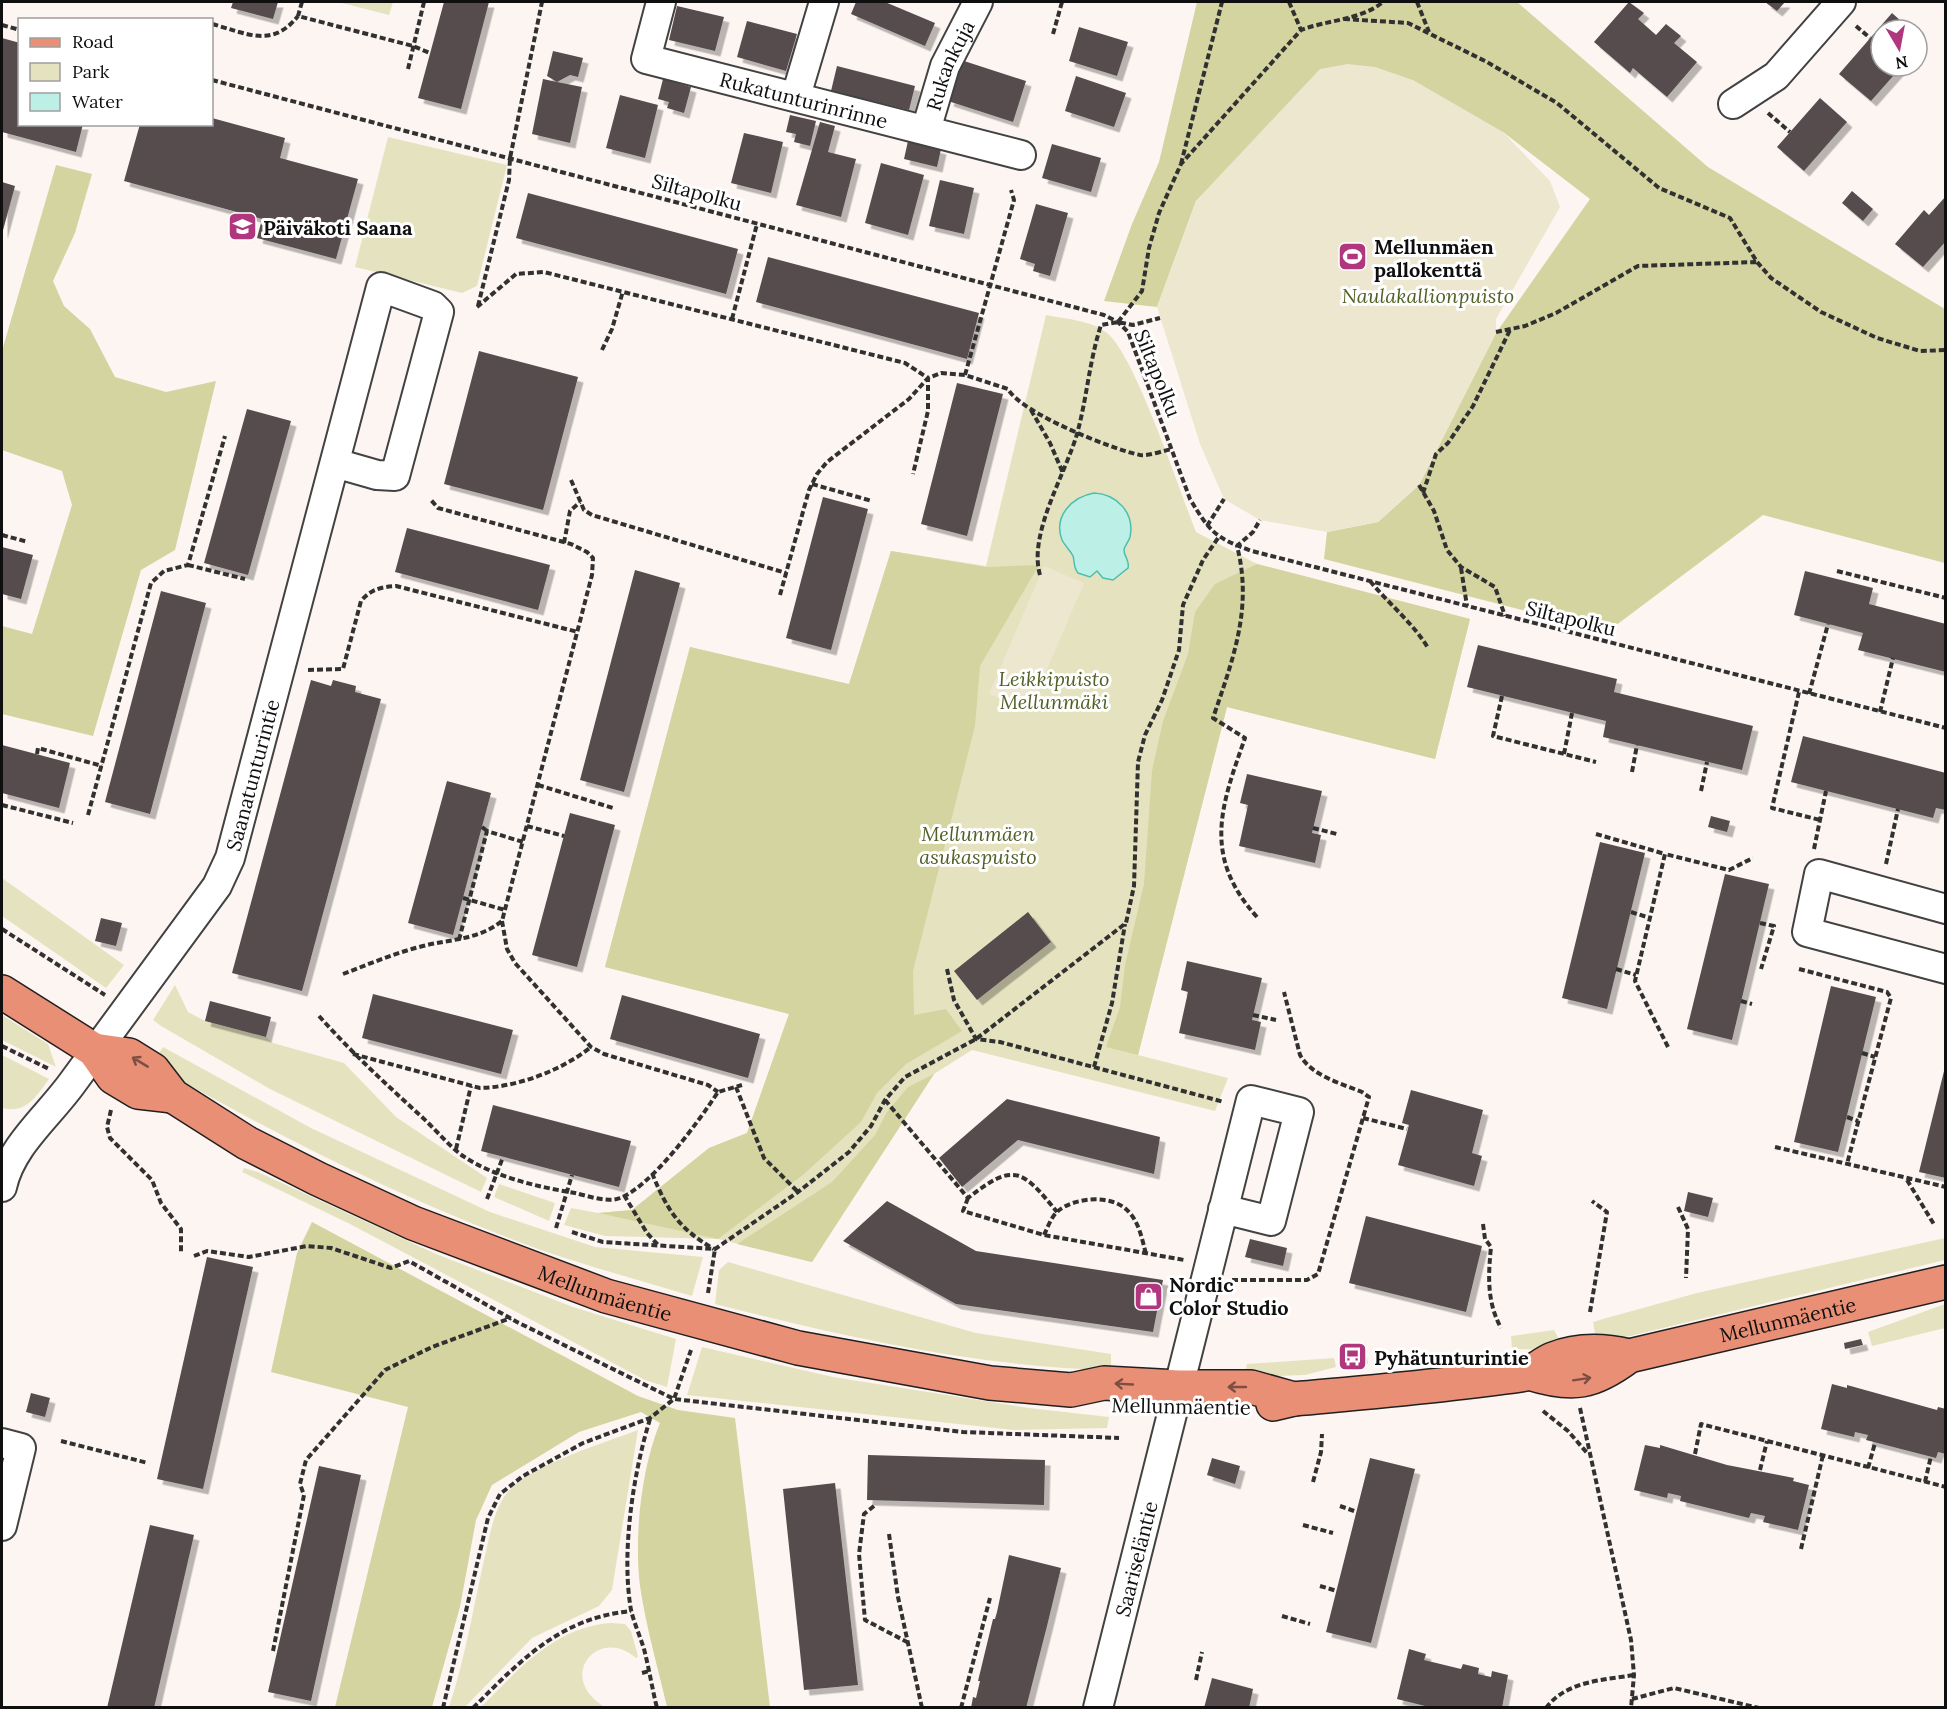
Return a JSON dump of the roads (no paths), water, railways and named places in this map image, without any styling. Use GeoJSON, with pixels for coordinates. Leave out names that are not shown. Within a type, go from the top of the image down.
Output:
{"type":"FeatureCollection","features":[{"type":"Feature","properties":{"kind":"main road","name":"Mellunmäentie"},"geometry":{"type":"LineString","coordinates":[[2,992],[94,1050],[113,1077],[138,1092],[173,1096],[247,1143],[413,1223],[606,1296],[714,1327],[809,1350],[990,1383],[1071,1390],[1103,1404],[1175,1398],[1251,1387],[1294,1399],[1463,1384],[1529,1373],[1558,1382],[1585,1379],[1605,1374],[1629,1356],[1946,1282]]}},
{"type":"Feature","properties":{"kind":"street","name":"Rukatunturinrinne"},"geometry":{"type":"LineString","coordinates":[[661,2],[646,59],[1021,155]]}},
{"type":"Feature","properties":{"kind":"street"},"geometry":{"type":"LineString","coordinates":[[796,96],[824,2]]}},
{"type":"Feature","properties":{"kind":"street","name":"Rukankuja"},"geometry":{"type":"LineString","coordinates":[[926,130],[945,66],[978,2]]}},
{"type":"Feature","properties":{"kind":"street"},"geometry":{"type":"LineString","coordinates":[[1733,104],[1776,76],[1841,2]]}},
{"type":"Feature","properties":{"kind":"street","name":"Saanatunturintie"},"geometry":{"type":"LineString","coordinates":[[2,1187],[12,1138],[72,1083],[94,1050],[217,886],[230,858],[381,288],[433,306],[439,312],[395,476],[377,475],[335,463]]}},
{"type":"Feature","properties":{"kind":"street"},"geometry":{"type":"LineString","coordinates":[[1946,909],[1819,874],[1807,932],[1946,969]]}},
{"type":"Feature","properties":{"kind":"street"},"geometry":{"type":"LineString","coordinates":[[1175,1398],[1223,1209],[1251,1100],[1299,1112],[1271,1221],[1223,1209]]}},
{"type":"Feature","properties":{"kind":"street","name":"Saariseläntie"},"geometry":{"type":"LineString","coordinates":[[1098,1707],[1175,1398]]}},
{"type":"Feature","properties":{"kind":"street"},"geometry":{"type":"LineString","coordinates":[[2,1443],[21,1448],[2,1526]]}},
{"type":"Feature","properties":{"kind":"water"},"geometry":{"type":"Polygon","coordinates":[[[1094,493],[1117,501],[1130,520],[1130,537],[1124,550],[1128,568],[1113,580],[1103,578],[1097,571],[1090,577],[1078,573],[1073,556],[1062,540],[1060,531],[1060,523],[1066,509],[1078,499],[1094,493]]]}},
{"type":"Feature","properties":{"kind":"place","name":"Päiväkoti Saana"},"geometry":{"type":"Point","coordinates":[242,227]}},
{"type":"Feature","properties":{"kind":"place","name":"Mellunmäen pallokenttä"},"geometry":{"type":"Point","coordinates":[1353,257]}},
{"type":"Feature","properties":{"kind":"place","name":"Nordic Color Studio"},"geometry":{"type":"Point","coordinates":[1148,1296]}},
{"type":"Feature","properties":{"kind":"place","name":"Pyhätunturintie"},"geometry":{"type":"Point","coordinates":[1353,1357]}},
{"type":"Feature","properties":{"kind":"park label","name":"Naulakallionpuisto"},"geometry":{"type":"Point","coordinates":[1428,295]}},
{"type":"Feature","properties":{"kind":"park label","name":"Leikkipuisto Mellunmäki"},"geometry":{"type":"Point","coordinates":[1054,690]}},
{"type":"Feature","properties":{"kind":"park label","name":"Mellunmäen asukaspuisto"},"geometry":{"type":"Point","coordinates":[978,844]}}]}
